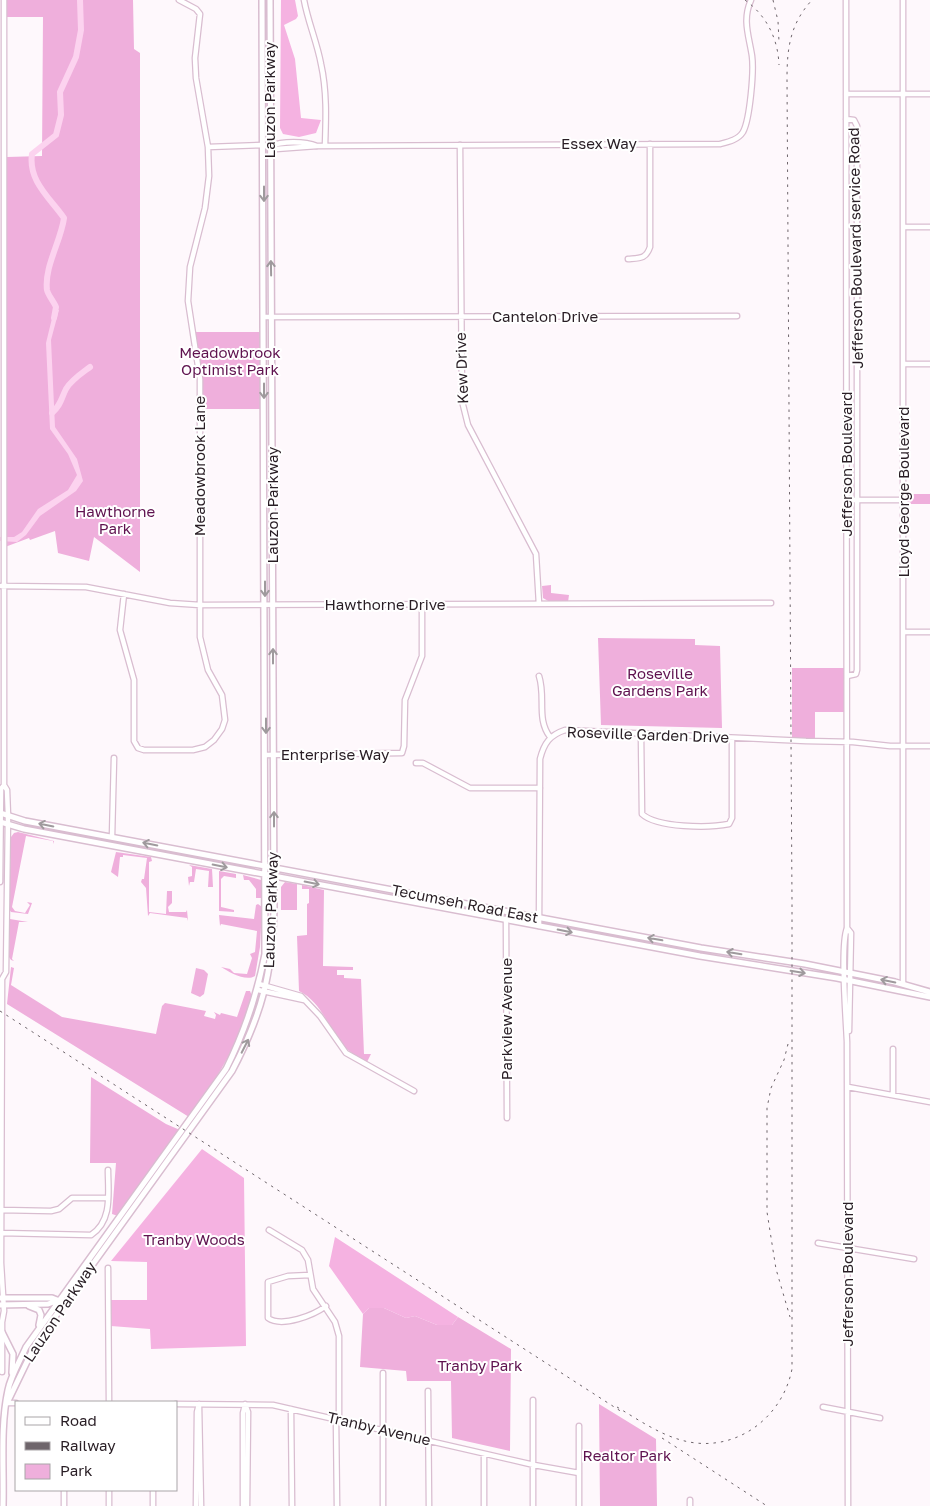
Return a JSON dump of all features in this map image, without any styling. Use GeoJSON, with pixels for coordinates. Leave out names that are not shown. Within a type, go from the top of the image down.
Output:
{"type":"FeatureCollection","features":[{"type":"Feature","properties":{"kind":"main road","name":"Lauzon Parkway"},"geometry":{"type":"LineString","coordinates":[[7,1403],[30,1351],[62,1302],[214,1088],[242,1037],[258,990],[265,954],[266,755],[262,0]]}},
{"type":"Feature","properties":{"kind":"main road","name":"Lauzon Parkway"},"geometry":{"type":"LineString","coordinates":[[7,1403],[10,1381],[26,1347],[62,1302],[232,1071],[248,1040],[266,988],[273,939],[274,876],[270,0]]}},
{"type":"Feature","properties":{"kind":"main road","name":"Tecumseh Road East"},"geometry":{"type":"LineString","coordinates":[[0,813],[112,837],[540,918],[851,973],[930,992]]}},
{"type":"Feature","properties":{"kind":"main road","name":"Tecumseh Road East"},"geometry":{"type":"LineString","coordinates":[[3,823],[539,926],[700,956],[848,980],[930,997]]}},
{"type":"Feature","properties":{"kind":"main road"},"geometry":{"type":"LineString","coordinates":[[1,1303],[62,1302]]}},
{"type":"Feature","properties":{"kind":"main road"},"geometry":{"type":"LineString","coordinates":[[1,1303],[48,1304],[62,1302]]}},
{"type":"Feature","properties":{"kind":"main road"},"geometry":{"type":"LineString","coordinates":[[27,1304],[39,1310],[41,1315],[38,1331]]}},
{"type":"Feature","properties":{"kind":"main road"},"geometry":{"type":"LineString","coordinates":[[2,1332],[13,1354],[10,1381]]}},
{"type":"Feature","properties":{"kind":"main road"},"geometry":{"type":"LineString","coordinates":[[3,1506],[3,1433],[7,1403]]}},
{"type":"Feature","properties":{"kind":"street"},"geometry":{"type":"LineString","coordinates":[[0,882],[3,823],[8,816],[7,790],[4,785],[2,737],[1,586],[4,0]]}},
{"type":"Feature","properties":{"kind":"street","name":"Meadowbrook Lane"},"geometry":{"type":"LineString","coordinates":[[124,594],[120,630],[134,680],[134,742],[138,748],[144,750],[194,750],[208,744],[222,729],[225,720],[225,706],[222,695],[208,670],[202,652],[200,605],[200,369],[191,330],[188,301],[190,267],[208,191],[208,147],[196,78],[196,52],[200,14],[196,9],[179,0]]}},
{"type":"Feature","properties":{"kind":"street"},"geometry":{"type":"LineString","coordinates":[[304,0],[323,74],[326,106],[326,146]]}},
{"type":"Feature","properties":{"kind":"street","name":"Essex Way"},"geometry":{"type":"LineString","coordinates":[[208,147],[263,145],[276,149],[317,146],[720,144],[733,141],[742,133],[746,122],[753,69],[746,27],[747,11],[751,0]]}},
{"type":"Feature","properties":{"kind":"street","name":"Jefferson Boulevard"},"geometry":{"type":"LineString","coordinates":[[846,0],[848,742],[845,972],[848,980],[848,1506]]}},
{"type":"Feature","properties":{"kind":"street","name":"Lloyd George Boulevard"},"geometry":{"type":"LineString","coordinates":[[903,0],[903,984]]}},
{"type":"Feature","properties":{"kind":"street"},"geometry":{"type":"LineString","coordinates":[[846,94],[930,94]]}},
{"type":"Feature","properties":{"kind":"street","name":"Jefferson Boulevard service Road"},"geometry":{"type":"LineString","coordinates":[[846,119],[854,120],[857,126],[858,633],[858,670],[856,674],[847,676]]}},
{"type":"Feature","properties":{"kind":"street"},"geometry":{"type":"LineString","coordinates":[[628,259],[642,258],[648,254],[650,247],[650,144]]}},
{"type":"Feature","properties":{"kind":"street","name":"Kew Drive"},"geometry":{"type":"LineString","coordinates":[[460,145],[462,401],[464,413],[468,426],[536,554],[539,604]]}},
{"type":"Feature","properties":{"kind":"street"},"geometry":{"type":"LineString","coordinates":[[904,228],[930,227]]}},
{"type":"Feature","properties":{"kind":"street"},"geometry":{"type":"LineString","coordinates":[[846,228],[857,228]]}},
{"type":"Feature","properties":{"kind":"street","name":"Cantelon Drive"},"geometry":{"type":"LineString","coordinates":[[264,317],[737,316]]}},
{"type":"Feature","properties":{"kind":"street"},"geometry":{"type":"LineString","coordinates":[[846,360],[857,361]]}},
{"type":"Feature","properties":{"kind":"street"},"geometry":{"type":"LineString","coordinates":[[904,364],[930,364]]}},
{"type":"Feature","properties":{"kind":"street"},"geometry":{"type":"LineString","coordinates":[[847,500],[904,500]]}},
{"type":"Feature","properties":{"kind":"street","name":"Hawthorne Drive"},"geometry":{"type":"LineString","coordinates":[[1,586],[86,587],[170,603],[200,605],[771,603]]}},
{"type":"Feature","properties":{"kind":"street","name":"Enterprise Way"},"geometry":{"type":"LineString","coordinates":[[266,755],[402,753],[404,746],[405,700],[422,656],[422,604]]}},
{"type":"Feature","properties":{"kind":"street"},"geometry":{"type":"LineString","coordinates":[[904,632],[930,632]]}},
{"type":"Feature","properties":{"kind":"street"},"geometry":{"type":"LineString","coordinates":[[847,634],[858,633]]}},
{"type":"Feature","properties":{"kind":"street"},"geometry":{"type":"LineString","coordinates":[[539,676],[542,685],[542,726],[550,737]]}},
{"type":"Feature","properties":{"kind":"street","name":"Roseville Garden Drive"},"geometry":{"type":"LineString","coordinates":[[539,926],[540,758],[543,747],[550,737],[565,730],[930,746]]}},
{"type":"Feature","properties":{"kind":"street"},"geometry":{"type":"LineString","coordinates":[[641,734],[642,814],[648,820],[675,825],[729,824],[732,818],[732,738]]}},
{"type":"Feature","properties":{"kind":"street"},"geometry":{"type":"LineString","coordinates":[[112,837],[114,758]]}},
{"type":"Feature","properties":{"kind":"street"},"geometry":{"type":"LineString","coordinates":[[416,763],[423,764],[470,788],[540,788]]}},
{"type":"Feature","properties":{"kind":"street"},"geometry":{"type":"LineString","coordinates":[[2,1372],[1,1320],[4,1317],[1,1303],[1,977],[6,972],[3,823],[0,813],[1,789],[4,785]]}},
{"type":"Feature","properties":{"kind":"street","name":"Parkview Avenue"},"geometry":{"type":"LineString","coordinates":[[506,919],[507,1118]]}},
{"type":"Feature","properties":{"kind":"street","name":"Jefferson Boulevard"},"geometry":{"type":"LineString","coordinates":[[847,928],[851,933],[851,973],[848,980]]}},
{"type":"Feature","properties":{"kind":"street"},"geometry":{"type":"LineString","coordinates":[[259,984],[266,988],[293,992],[301,996],[320,1016],[346,1054],[414,1091]]}},
{"type":"Feature","properties":{"kind":"street"},"geometry":{"type":"LineString","coordinates":[[258,990],[266,988]]}},
{"type":"Feature","properties":{"kind":"street"},"geometry":{"type":"LineString","coordinates":[[893,1049],[893,1095]]}},
{"type":"Feature","properties":{"kind":"street"},"geometry":{"type":"LineString","coordinates":[[848,1087],[930,1102]]}},
{"type":"Feature","properties":{"kind":"street"},"geometry":{"type":"LineString","coordinates":[[1,1233],[92,1235],[97,1232],[106,1218],[108,1170]]}},
{"type":"Feature","properties":{"kind":"street"},"geometry":{"type":"LineString","coordinates":[[1,1210],[51,1211],[59,1210],[72,1198],[108,1198]]}},
{"type":"Feature","properties":{"kind":"street"},"geometry":{"type":"LineString","coordinates":[[269,1230],[302,1250],[308,1260],[313,1289],[335,1322],[339,1336],[337,1506]]}},
{"type":"Feature","properties":{"kind":"street"},"geometry":{"type":"LineString","coordinates":[[818,1243],[914,1259]]}},
{"type":"Feature","properties":{"kind":"street"},"geometry":{"type":"LineString","coordinates":[[108,1268],[109,1401]]}},
{"type":"Feature","properties":{"kind":"street"},"geometry":{"type":"LineString","coordinates":[[310,1275],[288,1276],[268,1282],[268,1318],[272,1321],[299,1320],[315,1314],[326,1306]]}},
{"type":"Feature","properties":{"kind":"street"},"geometry":{"type":"LineString","coordinates":[[383,1374],[383,1506]]}},
{"type":"Feature","properties":{"kind":"street"},"geometry":{"type":"LineString","coordinates":[[428,1391],[429,1506]]}},
{"type":"Feature","properties":{"kind":"street"},"geometry":{"type":"LineString","coordinates":[[533,1400],[534,1506]]}},
{"type":"Feature","properties":{"kind":"street"},"geometry":{"type":"LineString","coordinates":[[7,1403],[15,1403]]}},
{"type":"Feature","properties":{"kind":"street","name":"Tranby Avenue"},"geometry":{"type":"LineString","coordinates":[[178,1404],[273,1405],[534,1465],[579,1472]]}},
{"type":"Feature","properties":{"kind":"street"},"geometry":{"type":"LineString","coordinates":[[199,1404],[196,1412],[201,1506]]}},
{"type":"Feature","properties":{"kind":"street"},"geometry":{"type":"LineString","coordinates":[[243,1506],[248,1412],[245,1404]]}},
{"type":"Feature","properties":{"kind":"street"},"geometry":{"type":"LineString","coordinates":[[823,1407],[880,1418]]}},
{"type":"Feature","properties":{"kind":"street"},"geometry":{"type":"LineString","coordinates":[[291,1409],[292,1506]]}},
{"type":"Feature","properties":{"kind":"street"},"geometry":{"type":"LineString","coordinates":[[579,1426],[579,1506]]}},
{"type":"Feature","properties":{"kind":"street"},"geometry":{"type":"LineString","coordinates":[[484,1454],[484,1506]]}},
{"type":"Feature","properties":{"kind":"street"},"geometry":{"type":"LineString","coordinates":[[196,1506],[199,1488]]}},
{"type":"Feature","properties":{"kind":"street"},"geometry":{"type":"LineString","coordinates":[[64,1491],[64,1506]]}},
{"type":"Feature","properties":{"kind":"street"},"geometry":{"type":"LineString","coordinates":[[109,1491],[109,1506]]}},
{"type":"Feature","properties":{"kind":"street"},"geometry":{"type":"LineString","coordinates":[[153,1491],[153,1506]]}},
{"type":"Feature","properties":{"kind":"street"},"geometry":{"type":"LineString","coordinates":[[245,1495],[247,1506]]}},
{"type":"Feature","properties":{"kind":"green space","name":"Hawthorne Park"},"geometry":{"type":"Polygon","coordinates":[[[7,0],[133,0],[134,49],[140,53],[140,572],[94,537],[89,561],[58,553],[55,531],[5,547],[7,157],[42,156],[43,17],[7,17],[7,0]]]}},
{"type":"Feature","properties":{"kind":"green space"},"geometry":{"type":"Polygon","coordinates":[[[281,0],[295,0],[298,16],[284,25],[295,59],[301,118],[321,120],[316,133],[299,137],[283,134],[280,128],[281,0]]]}},
{"type":"Feature","properties":{"kind":"green space","name":"Meadowbrook Optimist Park"},"geometry":{"type":"Polygon","coordinates":[[[194,332],[260,332],[260,409],[202,409],[201,369],[194,332]]]}},
{"type":"Feature","properties":{"kind":"green space"},"geometry":{"type":"Polygon","coordinates":[[[905,494],[930,494],[930,504],[905,504],[905,494]]]}},
{"type":"Feature","properties":{"kind":"green space"},"geometry":{"type":"Polygon","coordinates":[[[551,585],[551,593],[569,595],[568,602],[550,602],[543,598],[542,586],[551,585]]]}},
{"type":"Feature","properties":{"kind":"green space","name":"Roseville Gardens Park"},"geometry":{"type":"Polygon","coordinates":[[[598,638],[695,639],[695,645],[720,646],[722,728],[601,725],[598,638]]]}},
{"type":"Feature","properties":{"kind":"green space"},"geometry":{"type":"Polygon","coordinates":[[[792,668],[845,668],[845,712],[815,712],[815,739],[792,739],[792,668]]]}},
{"type":"Feature","properties":{"kind":"green space"},"geometry":{"type":"Polygon","coordinates":[[[18,832],[54,841],[54,844],[53,841],[26,836],[12,907],[15,911],[25,913],[30,905],[27,902],[32,903],[28,914],[11,912],[9,909],[11,837],[14,833],[18,832]]]}},
{"type":"Feature","properties":{"kind":"green space"},"geometry":{"type":"Polygon","coordinates":[[[116,852],[151,857],[152,861],[149,862],[149,912],[166,914],[167,891],[172,891],[172,903],[168,907],[169,912],[186,912],[187,910],[188,921],[187,918],[150,913],[148,916],[146,888],[141,882],[144,879],[147,858],[123,855],[123,857],[120,857],[118,877],[111,872],[116,852]]]}},
{"type":"Feature","properties":{"kind":"green space"},"geometry":{"type":"Polygon","coordinates":[[[189,865],[212,869],[213,887],[208,887],[209,871],[196,869],[194,882],[190,882],[189,886],[188,877],[192,876],[192,867],[189,865]]]}},
{"type":"Feature","properties":{"kind":"green space"},"geometry":{"type":"Polygon","coordinates":[[[219,871],[236,874],[236,878],[224,876],[221,879],[221,907],[234,910],[234,912],[219,911],[219,871]]]}},
{"type":"Feature","properties":{"kind":"green space"},"geometry":{"type":"Polygon","coordinates":[[[243,875],[261,880],[261,898],[256,898],[256,889],[249,880],[244,880],[243,875]]]}},
{"type":"Feature","properties":{"kind":"green space"},"geometry":{"type":"Polygon","coordinates":[[[285,882],[297,884],[297,910],[281,910],[281,887],[285,882]]]}},
{"type":"Feature","properties":{"kind":"green space"},"geometry":{"type":"Polygon","coordinates":[[[302,885],[324,890],[323,966],[353,967],[353,970],[337,970],[337,975],[344,975],[344,978],[361,979],[364,1054],[371,1054],[367,1062],[344,1046],[313,1001],[299,991],[297,936],[307,935],[307,904],[309,903],[309,889],[302,889],[302,885]]]}},
{"type":"Feature","properties":{"kind":"green space"},"geometry":{"type":"Polygon","coordinates":[[[258,904],[262,907],[260,947],[255,976],[247,978],[233,974],[221,967],[230,969],[234,973],[247,974],[252,958],[250,954],[255,952],[257,931],[221,924],[220,926],[219,915],[254,919],[256,905],[258,904]]]}},
{"type":"Feature","properties":{"kind":"green space"},"geometry":{"type":"Polygon","coordinates":[[[10,919],[28,922],[19,922],[12,959],[14,961],[9,957],[10,919]]]}},
{"type":"Feature","properties":{"kind":"green space"},"geometry":{"type":"Polygon","coordinates":[[[11,967],[14,968],[11,985],[62,1017],[156,1034],[162,1006],[165,1003],[206,1011],[204,1016],[215,1019],[216,1015],[214,1012],[220,1015],[221,1013],[237,1017],[246,991],[250,991],[252,996],[241,1029],[227,1060],[189,1117],[7,1004],[11,967]]]}},
{"type":"Feature","properties":{"kind":"green space"},"geometry":{"type":"Polygon","coordinates":[[[196,968],[204,970],[208,974],[204,994],[200,997],[191,993],[196,968]]]}},
{"type":"Feature","properties":{"kind":"green space"},"geometry":{"type":"Polygon","coordinates":[[[91,1077],[166,1124],[180,1130],[118,1216],[112,1214],[116,1163],[90,1163],[91,1077]]]}},
{"type":"Feature","properties":{"kind":"green space","name":"Tranby Woods"},"geometry":{"type":"Polygon","coordinates":[[[202,1149],[244,1178],[246,1346],[151,1349],[150,1329],[111,1326],[111,1300],[147,1300],[147,1262],[111,1261],[202,1149]]]}},
{"type":"Feature","properties":{"kind":"green space"},"geometry":{"type":"Polygon","coordinates":[[[335,1237],[458,1317],[452,1325],[437,1325],[415,1316],[406,1318],[384,1308],[369,1308],[363,1314],[329,1266],[335,1237]]]}},
{"type":"Feature","properties":{"kind":"green space","name":"Tranby Park"},"geometry":{"type":"Polygon","coordinates":[[[369,1308],[384,1308],[406,1318],[415,1316],[437,1325],[452,1325],[458,1317],[511,1349],[510,1451],[452,1438],[451,1381],[407,1381],[406,1371],[360,1367],[363,1314],[369,1308]]]}},
{"type":"Feature","properties":{"kind":"green space","name":"Realtor Park"},"geometry":{"type":"Polygon","coordinates":[[[599,1404],[656,1439],[657,1506],[600,1506],[599,1404]]]}},
{"type":"Feature","properties":{"kind":"shaded area"},"geometry":{"type":"Polygon","coordinates":[[[54,310],[59,310],[51,340],[55,427],[77,459],[83,481],[76,491],[40,516],[26,535],[17,542],[0,541],[0,537],[14,537],[22,532],[38,509],[68,490],[77,475],[68,454],[50,429],[46,343],[54,310]]]}},
{"type":"Feature","properties":{"kind":"waterway"},"geometry":{"type":"LineString","coordinates":[[54,318],[56,307],[47,290],[47,281],[50,263],[60,236],[64,218],[41,189],[33,173],[32,154],[56,135],[61,115],[60,92],[76,57],[81,30],[80,0]]}},
{"type":"Feature","properties":{"kind":"waterway"},"geometry":{"type":"LineString","coordinates":[[52,413],[59,405],[68,386],[90,367]]}},
{"type":"Feature","properties":{"kind":"railway"},"geometry":{"type":"LineString","coordinates":[[745,0],[753,6],[770,29],[774,37],[779,65]]}},
{"type":"Feature","properties":{"kind":"railway"},"geometry":{"type":"LineString","coordinates":[[773,0],[778,21],[779,42]]}},
{"type":"Feature","properties":{"kind":"railway"},"geometry":{"type":"LineString","coordinates":[[617,1407],[648,1426],[681,1440],[700,1443],[718,1442],[736,1438],[766,1418],[778,1404],[792,1369],[792,902],[787,79],[789,47],[794,27],[812,0]]}},
{"type":"Feature","properties":{"kind":"railway"},"geometry":{"type":"LineString","coordinates":[[0,1011],[622,1412]]}},
{"type":"Feature","properties":{"kind":"railway"},"geometry":{"type":"LineString","coordinates":[[788,1044],[784,1060],[771,1088],[767,1108],[767,1212],[776,1269],[790,1317]]}},
{"type":"Feature","properties":{"kind":"railway"},"geometry":{"type":"LineString","coordinates":[[662,1438],[767,1506]]}}]}
